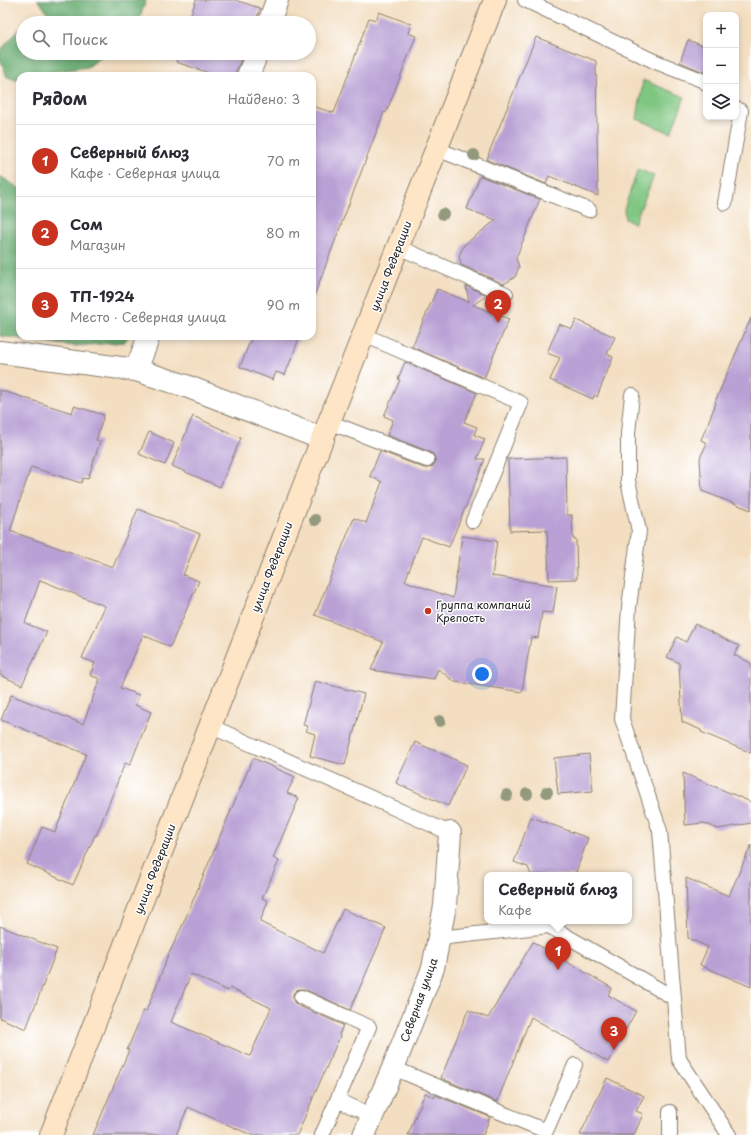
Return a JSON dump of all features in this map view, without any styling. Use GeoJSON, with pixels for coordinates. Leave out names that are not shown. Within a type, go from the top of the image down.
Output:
{"type":"FeatureCollection","features":[{"type":"Feature","properties":{"kind":"main road","name":"улица Федерации"},"geometry":{"type":"LineString","coordinates":[[51,1135],[437,149],[491,1]]}},
{"type":"Feature","properties":{"kind":"street"},"geometry":{"type":"LineString","coordinates":[[271,16],[277,0]]}},
{"type":"Feature","properties":{"kind":"street"},"geometry":{"type":"LineString","coordinates":[[250,72],[254,60]]}},
{"type":"Feature","properties":{"kind":"street"},"geometry":{"type":"LineString","coordinates":[[136,370],[147,340]]}},
{"type":"Feature","properties":{"kind":"street"},"geometry":{"type":"LineString","coordinates":[[0,352],[136,370],[326,430]]}},
{"type":"Feature","properties":{"kind":"street","name":"Северная улица"},"geometry":{"type":"LineString","coordinates":[[368,1125],[394,1068],[433,968],[445,906],[450,834]]}},
{"type":"Feature","properties":{"kind":"lane"},"geometry":{"type":"LineString","coordinates":[[525,0],[656,62],[703,81]]}},
{"type":"Feature","properties":{"kind":"lane"},"geometry":{"type":"LineString","coordinates":[[725,203],[741,111],[739,110]]}},
{"type":"Feature","properties":{"kind":"lane"},"geometry":{"type":"LineString","coordinates":[[437,149],[589,210]]}},
{"type":"Feature","properties":{"kind":"lane"},"geometry":{"type":"LineString","coordinates":[[398,247],[506,294]]}},
{"type":"Feature","properties":{"kind":"lane"},"geometry":{"type":"LineString","coordinates":[[364,335],[521,403],[473,521]]}},
{"type":"Feature","properties":{"kind":"lane"},"geometry":{"type":"LineString","coordinates":[[632,395],[628,433],[628,480],[639,531],[629,607],[622,719],[660,831],[679,1058],[729,1135]]}},
{"type":"Feature","properties":{"kind":"lane"},"geometry":{"type":"LineString","coordinates":[[326,430],[427,460]]}},
{"type":"Feature","properties":{"kind":"lane"},"geometry":{"type":"LineString","coordinates":[[210,726],[450,834]]}},
{"type":"Feature","properties":{"kind":"lane"},"geometry":{"type":"LineString","coordinates":[[439,938],[549,926],[674,998]]}},
{"type":"Feature","properties":{"kind":"lane"},"geometry":{"type":"LineString","coordinates":[[301,997],[368,1028],[322,1135]]}},
{"type":"Feature","properties":{"kind":"lane"},"geometry":{"type":"LineString","coordinates":[[394,1068],[546,1131],[575,1065]]}},
{"type":"Feature","properties":{"kind":"lane"},"geometry":{"type":"LineString","coordinates":[[337,1100],[368,1125]]}},
{"type":"Feature","properties":{"kind":"lane"},"geometry":{"type":"LineString","coordinates":[[670,1112],[670,1135]]}},
{"type":"Feature","properties":{"kind":"green space"},"geometry":{"type":"Polygon","coordinates":[[[37,0],[146,0],[140,16],[50,16],[37,0]]]}},
{"type":"Feature","properties":{"kind":"green space"},"geometry":{"type":"Polygon","coordinates":[[[16,32],[16,60],[97,60],[88,67],[51,72],[16,72],[16,79],[7,77],[0,58],[0,51],[16,32]]]}},
{"type":"Feature","properties":{"kind":"green space"},"geometry":{"type":"Polygon","coordinates":[[[643,80],[685,97],[671,133],[637,119],[643,80]]]}},
{"type":"Feature","properties":{"kind":"green space"},"geometry":{"type":"Polygon","coordinates":[[[638,169],[654,176],[634,224],[625,219],[624,209],[638,169]]]}},
{"type":"Feature","properties":{"kind":"green space"},"geometry":{"type":"Polygon","coordinates":[[[0,176],[16,186],[16,338],[0,336],[0,176]]]}},
{"type":"Feature","properties":{"kind":"green space"},"geometry":{"type":"Polygon","coordinates":[[[30,340],[126,340],[124,342],[74,346],[30,340]]]}},
{"type":"Feature","properties":{"kind":"building"},"geometry":{"type":"Polygon","coordinates":[[[196,0],[235,0],[260,8],[257,16],[190,16],[196,0]]]}},
{"type":"Feature","properties":{"kind":"building"},"geometry":{"type":"Polygon","coordinates":[[[379,12],[411,24],[408,33],[416,36],[386,113],[384,112],[316,291],[316,107],[334,113],[369,18],[376,20],[379,12]]]}},
{"type":"Feature","properties":{"kind":"building"},"geometry":{"type":"Polygon","coordinates":[[[536,37],[596,61],[598,196],[549,176],[546,184],[487,160],[536,37]]]}},
{"type":"Feature","properties":{"kind":"building"},"geometry":{"type":"Polygon","coordinates":[[[688,40],[703,46],[703,72],[680,62],[688,40]]]}},
{"type":"Feature","properties":{"kind":"building"},"geometry":{"type":"Polygon","coordinates":[[[177,60],[241,60],[236,72],[206,72],[176,62],[177,60]]]}},
{"type":"Feature","properties":{"kind":"building"},"geometry":{"type":"Polygon","coordinates":[[[480,176],[540,199],[516,258],[519,267],[515,277],[504,284],[461,265],[459,256],[464,245],[496,220],[467,209],[480,176]]]}},
{"type":"Feature","properties":{"kind":"building"},"geometry":{"type":"Polygon","coordinates":[[[466,286],[487,295],[473,305],[509,319],[484,378],[412,347],[437,289],[469,302],[466,286]]]}},
{"type":"Feature","properties":{"kind":"building"},"geometry":{"type":"Polygon","coordinates":[[[751,318],[751,510],[702,491],[700,458],[707,443],[701,440],[716,403],[715,402],[751,318]]]}},
{"type":"Feature","properties":{"kind":"building"},"geometry":{"type":"Polygon","coordinates":[[[576,320],[615,337],[607,354],[613,357],[597,397],[594,395],[593,399],[550,380],[560,358],[547,353],[559,324],[572,329],[576,320]]]}},
{"type":"Feature","properties":{"kind":"building"},"geometry":{"type":"Polygon","coordinates":[[[250,340],[298,340],[285,375],[276,372],[273,380],[240,367],[250,340]]]}},
{"type":"Feature","properties":{"kind":"building"},"geometry":{"type":"Polygon","coordinates":[[[405,362],[477,393],[464,422],[477,427],[474,435],[485,439],[477,459],[485,459],[449,547],[422,537],[405,581],[453,598],[462,536],[497,541],[492,576],[557,586],[553,613],[542,612],[538,638],[531,637],[522,692],[455,682],[438,669],[434,679],[371,670],[383,642],[315,615],[354,518],[366,523],[382,482],[370,476],[380,451],[424,468],[432,467],[435,463],[435,458],[430,452],[387,435],[393,420],[384,416],[400,380],[398,379],[405,362]]]}},
{"type":"Feature","properties":{"kind":"building"},"geometry":{"type":"Polygon","coordinates":[[[0,390],[72,413],[74,406],[104,415],[96,440],[100,441],[88,479],[83,478],[81,483],[31,467],[10,531],[113,567],[138,509],[200,534],[183,575],[199,581],[170,647],[143,635],[120,688],[139,695],[135,705],[151,712],[130,765],[125,763],[96,836],[95,835],[73,885],[27,864],[42,827],[55,832],[86,754],[1,720],[11,695],[83,724],[100,679],[90,675],[95,663],[82,658],[105,606],[40,580],[25,623],[47,632],[22,685],[0,675],[0,390]]]}},
{"type":"Feature","properties":{"kind":"building"},"geometry":{"type":"Polygon","coordinates":[[[193,416],[241,438],[220,487],[172,466],[193,416]]]}},
{"type":"Feature","properties":{"kind":"building"},"geometry":{"type":"Polygon","coordinates":[[[149,432],[174,443],[165,465],[139,454],[149,432]]]}},
{"type":"Feature","properties":{"kind":"building"},"geometry":{"type":"Polygon","coordinates":[[[566,457],[567,515],[572,515],[573,539],[576,539],[577,579],[549,580],[547,530],[510,531],[508,459],[566,457]]]}},
{"type":"Feature","properties":{"kind":"building"},"geometry":{"type":"Polygon","coordinates":[[[695,624],[739,646],[734,655],[751,663],[751,753],[701,732],[701,730],[682,722],[679,663],[667,657],[677,637],[686,642],[695,624]]]}},
{"type":"Feature","properties":{"kind":"building"},"geometry":{"type":"Polygon","coordinates":[[[315,681],[364,694],[345,765],[310,756],[315,734],[306,731],[308,726],[303,725],[315,681]]]}},
{"type":"Feature","properties":{"kind":"building"},"geometry":{"type":"Polygon","coordinates":[[[415,742],[467,765],[448,806],[396,783],[415,742]]]}},
{"type":"Feature","properties":{"kind":"building"},"geometry":{"type":"Polygon","coordinates":[[[589,754],[593,791],[558,794],[554,758],[589,754]]]}},
{"type":"Feature","properties":{"kind":"building"},"geometry":{"type":"Polygon","coordinates":[[[253,758],[295,777],[287,793],[299,798],[273,858],[279,861],[262,898],[268,901],[260,922],[323,953],[343,909],[386,928],[350,1010],[304,989],[296,990],[293,994],[294,1002],[297,1005],[343,1025],[339,1035],[340,1036],[297,1135],[251,1135],[188,1107],[176,1135],[93,1135],[129,1050],[127,1050],[144,1010],[146,1011],[165,962],[183,924],[253,758]],[[191,974],[171,1022],[250,1056],[271,1008],[230,988],[228,991],[191,974]]]}},
{"type":"Feature","properties":{"kind":"building"},"geometry":{"type":"Polygon","coordinates":[[[683,773],[751,802],[751,823],[718,829],[704,823],[685,825],[683,773]]]}},
{"type":"Feature","properties":{"kind":"building"},"geometry":{"type":"Polygon","coordinates":[[[531,817],[588,838],[576,872],[530,872],[528,867],[514,862],[531,817]]]}},
{"type":"Feature","properties":{"kind":"building"},"geometry":{"type":"Polygon","coordinates":[[[751,845],[751,987],[700,965],[708,947],[688,938],[686,878],[729,896],[751,845]]]}},
{"type":"Feature","properties":{"kind":"building"},"geometry":{"type":"Polygon","coordinates":[[[0,926],[57,949],[26,1029],[0,1018],[0,926]]]}},
{"type":"Feature","properties":{"kind":"building"},"geometry":{"type":"Polygon","coordinates":[[[533,942],[612,988],[608,995],[636,1011],[608,1062],[531,1017],[497,1102],[441,1078],[468,1010],[488,1018],[533,942]]]}},
{"type":"Feature","properties":{"kind":"building"},"geometry":{"type":"Polygon","coordinates":[[[607,1078],[644,1096],[636,1111],[643,1114],[634,1135],[580,1135],[607,1078]]]}},
{"type":"Feature","properties":{"kind":"building"},"geometry":{"type":"Polygon","coordinates":[[[425,1093],[434,1097],[435,1095],[490,1117],[483,1135],[408,1135],[425,1093]]]}},
{"type":"Feature","properties":{"kind":"place","name":"Сом"},"geometry":{"type":"Point","coordinates":[498,323]}},
{"type":"Feature","properties":{"kind":"place","name":"Группа компаний Крепость"},"geometry":{"type":"Point","coordinates":[428,611]}},
{"type":"Feature","properties":{"kind":"place","name":"Северный блюз"},"geometry":{"type":"Point","coordinates":[558,970]}},
{"type":"Feature","properties":{"kind":"place","name":"ТП-1924"},"geometry":{"type":"Point","coordinates":[614,1050]}}]}
